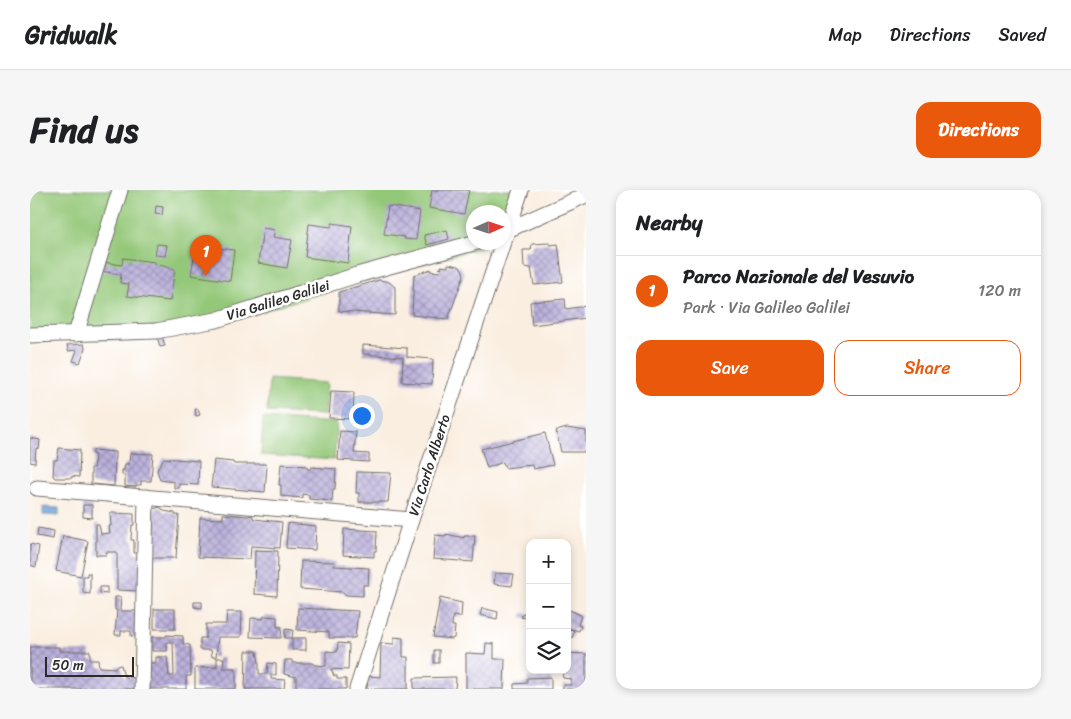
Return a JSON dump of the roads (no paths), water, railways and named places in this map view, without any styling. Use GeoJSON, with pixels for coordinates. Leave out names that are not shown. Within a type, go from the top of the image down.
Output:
{"type":"FeatureCollection","features":[{"type":"Feature","properties":{"kind":"street"},"geometry":{"type":"LineString","coordinates":[[76,334],[120,190]]}},
{"type":"Feature","properties":{"kind":"street","name":"Via Carlo Alberto"},"geometry":{"type":"LineString","coordinates":[[511,217],[521,190]]}},
{"type":"Feature","properties":{"kind":"street"},"geometry":{"type":"LineString","coordinates":[[511,232],[586,195]]}},
{"type":"Feature","properties":{"kind":"street","name":"Via Galileo Galilei"},"geometry":{"type":"LineString","coordinates":[[30,335],[156,331],[216,320],[357,275],[466,245]]}},
{"type":"Feature","properties":{"kind":"street","name":"Via Carlo Alberto"},"geometry":{"type":"LineString","coordinates":[[357,689],[410,520],[499,250]]}},
{"type":"Feature","properties":{"kind":"street"},"geometry":{"type":"LineString","coordinates":[[37,488],[410,520]]}},
{"type":"Feature","properties":{"kind":"street"},"geometry":{"type":"LineString","coordinates":[[142,689],[146,497]]}},
{"type":"Feature","properties":{"kind":"water"},"geometry":{"type":"Polygon","coordinates":[[[43,507],[59,508],[59,516],[43,515],[43,507]]]}},
{"type":"Feature","properties":{"kind":"place","name":"Parco Nazionale del Vesuvio"},"geometry":{"type":"Point","coordinates":[206,276]}}]}
